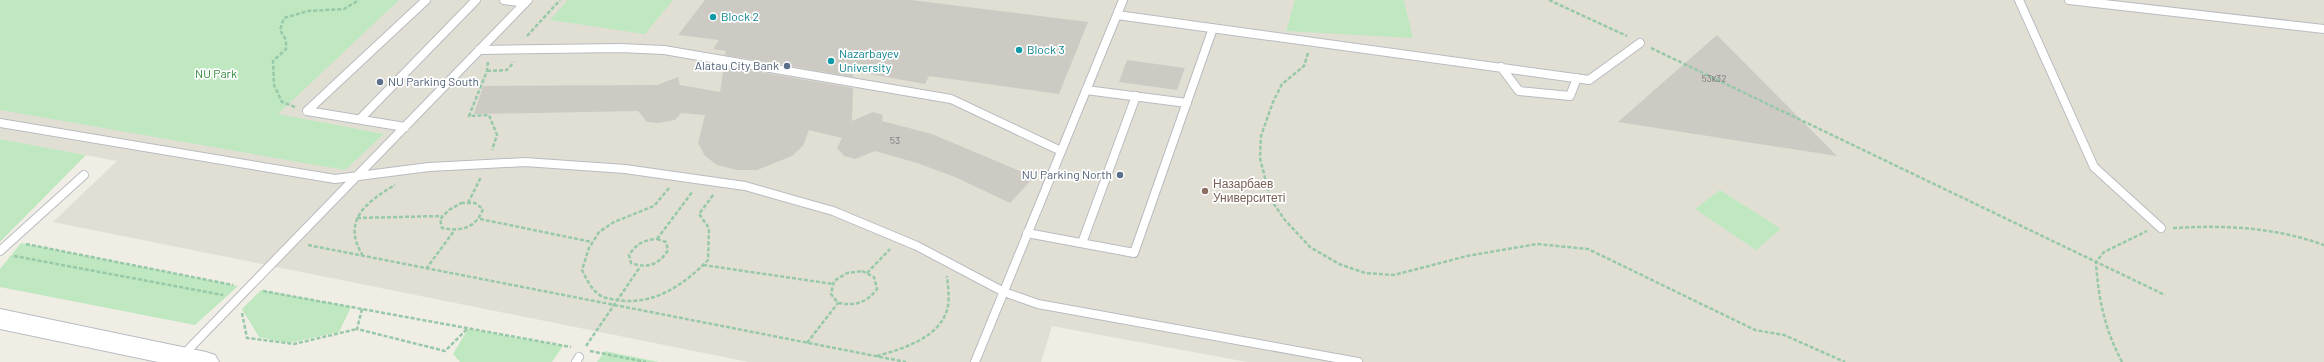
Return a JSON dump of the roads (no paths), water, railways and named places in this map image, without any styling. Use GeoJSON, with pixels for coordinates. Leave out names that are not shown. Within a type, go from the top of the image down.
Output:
{"type":"FeatureCollection","features":[{"type":"Feature","properties":{"kind":"main road"},"geometry":{"type":"LineString","coordinates":[[0,319],[206,362]]}},
{"type":"Feature","properties":{"kind":"lane"},"geometry":{"type":"LineString","coordinates":[[406,127],[307,111],[426,0]]}},
{"type":"Feature","properties":{"kind":"lane"},"geometry":{"type":"LineString","coordinates":[[360,119],[476,0]]}},
{"type":"Feature","properties":{"kind":"lane"},"geometry":{"type":"LineString","coordinates":[[504,0],[526,2]]}},
{"type":"Feature","properties":{"kind":"lane"},"geometry":{"type":"LineString","coordinates":[[975,362],[1123,0]]}},
{"type":"Feature","properties":{"kind":"lane"},"geometry":{"type":"LineString","coordinates":[[2019,0],[2094,167],[2160,228]]}},
{"type":"Feature","properties":{"kind":"lane"},"geometry":{"type":"LineString","coordinates":[[2069,0],[2324,29]]}},
{"type":"Feature","properties":{"kind":"lane"},"geometry":{"type":"LineString","coordinates":[[181,357],[294,243],[526,2]]}},
{"type":"Feature","properties":{"kind":"lane"},"geometry":{"type":"LineString","coordinates":[[1117,15],[1589,80],[1640,43]]}},
{"type":"Feature","properties":{"kind":"lane"},"geometry":{"type":"LineString","coordinates":[[1027,233],[1134,253],[1213,28]]}},
{"type":"Feature","properties":{"kind":"lane"},"geometry":{"type":"LineString","coordinates":[[479,50],[620,48],[664,50],[951,99],[1061,151]]}},
{"type":"Feature","properties":{"kind":"lane"},"geometry":{"type":"LineString","coordinates":[[1501,68],[1518,91],[1570,96],[1577,78]]}},
{"type":"Feature","properties":{"kind":"lane"},"geometry":{"type":"LineString","coordinates":[[1086,90],[1187,103]]}},
{"type":"Feature","properties":{"kind":"lane"},"geometry":{"type":"LineString","coordinates":[[1082,243],[1136,96]]}},
{"type":"Feature","properties":{"kind":"lane"},"geometry":{"type":"LineString","coordinates":[[0,123],[335,179],[429,168],[525,162],[625,169],[745,186],[834,211],[900,239],[946,261],[1004,292],[1038,304],[1358,362]]}},
{"type":"Feature","properties":{"kind":"lane"},"geometry":{"type":"LineString","coordinates":[[0,251],[84,176]]}},
{"type":"Feature","properties":{"kind":"place","name":"Block 2"},"geometry":{"type":"Point","coordinates":[713,17]}},
{"type":"Feature","properties":{"kind":"place","name":"Block 3"},"geometry":{"type":"Point","coordinates":[1019,50]}},
{"type":"Feature","properties":{"kind":"place","name":"Nazarbayev University"},"geometry":{"type":"Point","coordinates":[831,61]}},
{"type":"Feature","properties":{"kind":"place","name":"Alatau City Bank"},"geometry":{"type":"Point","coordinates":[787,66]}},
{"type":"Feature","properties":{"kind":"place","name":"NU Parking South"},"geometry":{"type":"Point","coordinates":[380,82]}},
{"type":"Feature","properties":{"kind":"place","name":"NU Parking North"},"geometry":{"type":"Point","coordinates":[1120,175]}},
{"type":"Feature","properties":{"kind":"place","name":"Назарбаев Университеті"},"geometry":{"type":"Point","coordinates":[1205,191]}},
{"type":"Feature","properties":{"kind":"park label","name":"NU Park"},"geometry":{"type":"Point","coordinates":[216,74]}}]}
